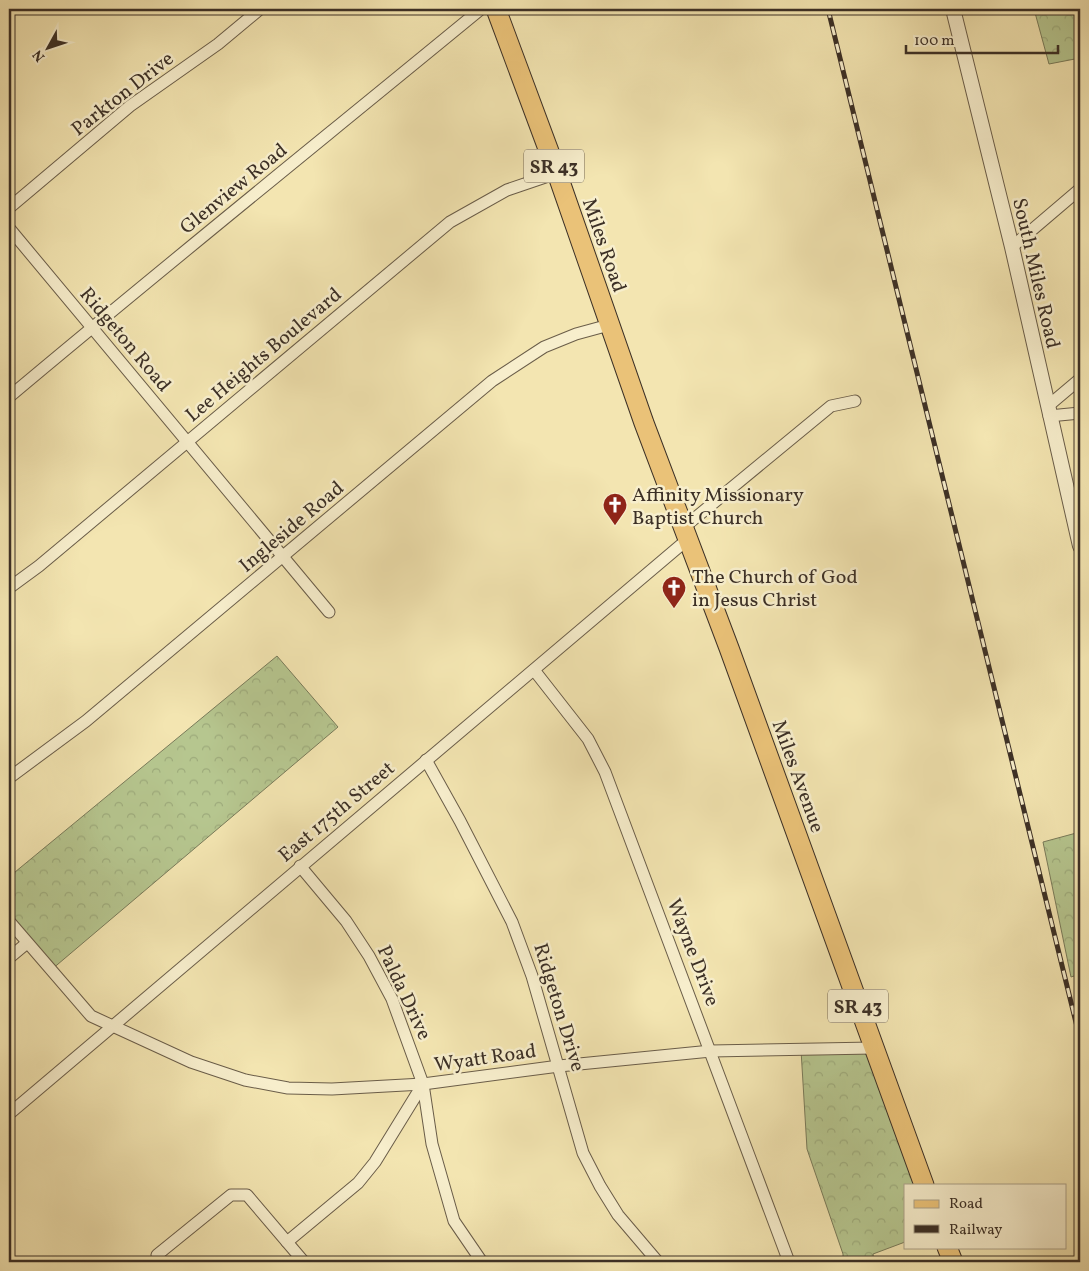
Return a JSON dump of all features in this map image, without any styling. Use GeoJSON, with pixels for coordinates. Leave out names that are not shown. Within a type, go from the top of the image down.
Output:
{"type":"FeatureCollection","features":[{"type":"Feature","properties":{"kind":"main road","name":"Miles Road"},"geometry":{"type":"LineString","coordinates":[[496,9],[630,383]]}},
{"type":"Feature","properties":{"kind":"main road","name":"Miles Avenue"},"geometry":{"type":"LineString","coordinates":[[630,383],[924,1184]]}},
{"type":"Feature","properties":{"kind":"main road"},"geometry":{"type":"LineString","coordinates":[[947,1248],[953,1262]]}},
{"type":"Feature","properties":{"kind":"street","name":"Parkton Drive"},"geometry":{"type":"LineString","coordinates":[[9,208],[130,106],[218,44],[260,9]]}},
{"type":"Feature","properties":{"kind":"street","name":"Glenview Road"},"geometry":{"type":"LineString","coordinates":[[9,397],[481,9]]}},
{"type":"Feature","properties":{"kind":"street","name":"South Miles Road"},"geometry":{"type":"LineString","coordinates":[[953,9],[1012,248],[1080,546]]}},
{"type":"Feature","properties":{"kind":"street","name":"Lee Heights Boulevard"},"geometry":{"type":"LineString","coordinates":[[9,588],[39,566],[450,222],[507,190],[556,173]]}},
{"type":"Feature","properties":{"kind":"street"},"geometry":{"type":"LineString","coordinates":[[1012,248],[1080,189]]}},
{"type":"Feature","properties":{"kind":"street","name":"Ridgeton Road"},"geometry":{"type":"LineString","coordinates":[[9,228],[329,612]]}},
{"type":"Feature","properties":{"kind":"street","name":"Ingleside Road"},"geometry":{"type":"LineString","coordinates":[[9,778],[86,721],[492,381],[544,347],[576,334],[609,325]]}},
{"type":"Feature","properties":{"kind":"street"},"geometry":{"type":"LineString","coordinates":[[1049,411],[1080,379]]}},
{"type":"Feature","properties":{"kind":"street","name":"East 175th Street"},"geometry":{"type":"LineString","coordinates":[[9,1114],[534,670],[789,441],[831,406],[855,401]]}},
{"type":"Feature","properties":{"kind":"street"},"geometry":{"type":"LineString","coordinates":[[1049,411],[1080,413]]}},
{"type":"Feature","properties":{"kind":"street","name":"Wayne Drive"},"geometry":{"type":"LineString","coordinates":[[534,670],[588,739],[605,772],[712,1052],[789,1262]]}},
{"type":"Feature","properties":{"kind":"street","name":"Ridgeton Drive"},"geometry":{"type":"LineString","coordinates":[[426,760],[512,922],[532,976],[583,1153],[618,1215],[658,1262]]}},
{"type":"Feature","properties":{"kind":"street","name":"Palda Drive"},"geometry":{"type":"LineString","coordinates":[[300,866],[346,921],[370,956],[392,999],[423,1084],[432,1144],[454,1221],[482,1262]]}},
{"type":"Feature","properties":{"kind":"street","name":"Wyatt Road"},"geometry":{"type":"LineString","coordinates":[[9,921],[91,1016],[191,1062],[221,1073],[288,1088],[332,1089],[423,1084],[559,1066],[712,1052],[873,1048]]}},
{"type":"Feature","properties":{"kind":"street"},"geometry":{"type":"LineString","coordinates":[[9,958],[27,943]]}},
{"type":"Feature","properties":{"kind":"street"},"geometry":{"type":"LineString","coordinates":[[287,1242],[358,1183],[375,1162],[423,1084]]}},
{"type":"Feature","properties":{"kind":"street"},"geometry":{"type":"LineString","coordinates":[[157,1256],[231,1196],[239,1194],[247,1195],[304,1262]]}},
{"type":"Feature","properties":{"kind":"green space"},"geometry":{"type":"Polygon","coordinates":[[[1034,9],[1080,9],[1080,58],[1049,64],[1034,9]]]}},
{"type":"Feature","properties":{"kind":"green space"},"geometry":{"type":"Polygon","coordinates":[[[277,656],[338,727],[51,970],[9,921],[9,877],[277,656]]]}},
{"type":"Feature","properties":{"kind":"green space"},"geometry":{"type":"Polygon","coordinates":[[[1080,832],[1080,974],[1071,977],[1043,842],[1080,832]]]}},
{"type":"Feature","properties":{"kind":"green space"},"geometry":{"type":"Polygon","coordinates":[[[873,1048],[924,1184],[904,1184],[904,1242],[873,1254],[874,1262],[843,1262],[843,1254],[807,1149],[801,1050],[873,1048]]]}},
{"type":"Feature","properties":{"kind":"railway"},"geometry":{"type":"LineString","coordinates":[[828,9],[1080,1039]]}},
{"type":"Feature","properties":{"kind":"place","name":"Affinity Missionary Baptist Church"},"geometry":{"type":"Point","coordinates":[615,526]}},
{"type":"Feature","properties":{"kind":"place","name":"The Church of God in Jesus Christ"},"geometry":{"type":"Point","coordinates":[674,609]}}]}
